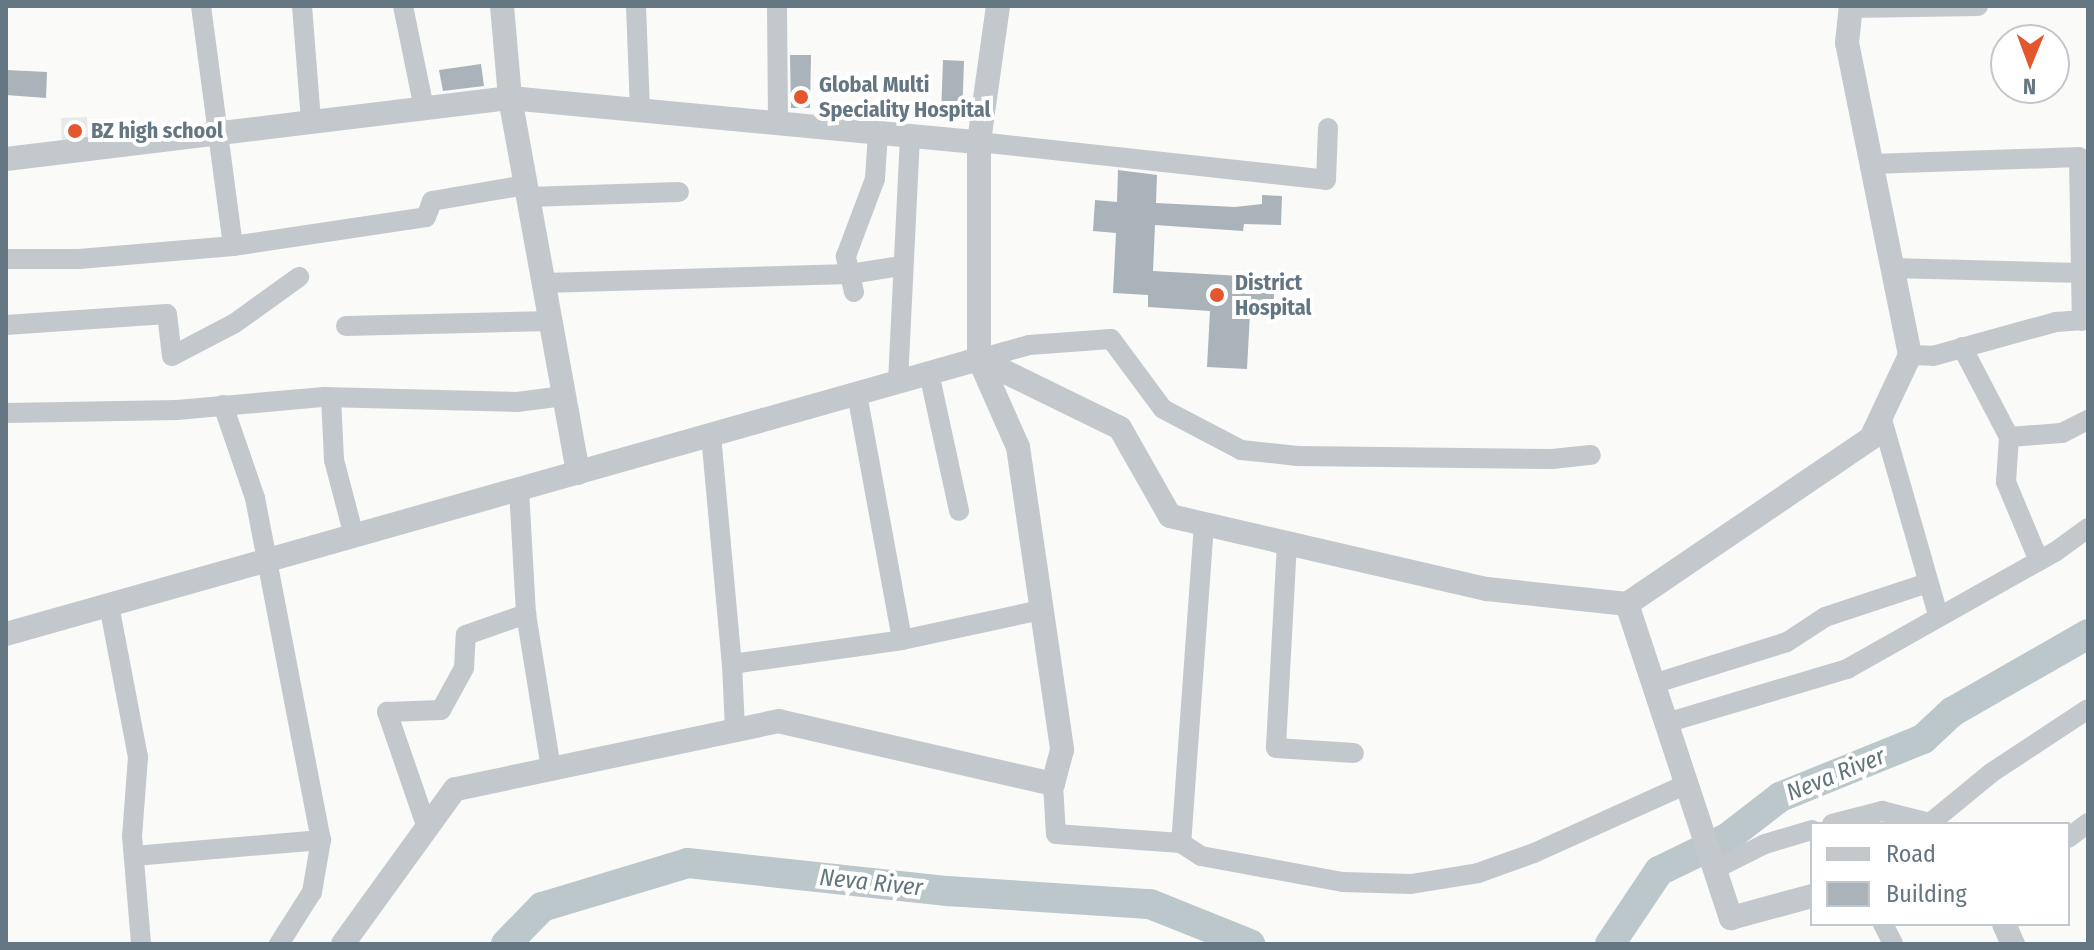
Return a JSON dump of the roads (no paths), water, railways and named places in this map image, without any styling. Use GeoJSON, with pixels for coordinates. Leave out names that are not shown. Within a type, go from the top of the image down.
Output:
{"type":"FeatureCollection","features":[{"type":"Feature","properties":{"kind":"street"},"geometry":{"type":"LineString","coordinates":[[201,6],[233,246]]}},
{"type":"Feature","properties":{"kind":"street"},"geometry":{"type":"LineString","coordinates":[[302,6],[311,121]]}},
{"type":"Feature","properties":{"kind":"street"},"geometry":{"type":"LineString","coordinates":[[403,6],[424,108]]}},
{"type":"Feature","properties":{"kind":"street"},"geometry":{"type":"LineString","coordinates":[[502,6],[510,98],[578,473]]}},
{"type":"Feature","properties":{"kind":"street"},"geometry":{"type":"LineString","coordinates":[[636,6],[640,110]]}},
{"type":"Feature","properties":{"kind":"street"},"geometry":{"type":"LineString","coordinates":[[777,6],[778,123]]}},
{"type":"Feature","properties":{"kind":"street"},"geometry":{"type":"LineString","coordinates":[[998,6],[979,142],[979,359],[1018,447],[1062,750],[1053,784],[1056,834],[1181,843],[1201,856],[1267,869],[1343,882],[1411,884],[1478,873],[1534,853],[1687,784]]}},
{"type":"Feature","properties":{"kind":"street"},"geometry":{"type":"LineString","coordinates":[[979,359],[1120,428],[1170,516],[1487,589],[1627,604],[1871,438],[1910,355],[1847,43],[1851,7],[1978,6]]}},
{"type":"Feature","properties":{"kind":"street"},"geometry":{"type":"LineString","coordinates":[[6,159],[510,98],[979,142],[1326,180],[1328,128]]}},
{"type":"Feature","properties":{"kind":"street"},"geometry":{"type":"LineString","coordinates":[[852,283],[846,256],[875,179],[878,132]]}},
{"type":"Feature","properties":{"kind":"street"},"geometry":{"type":"LineString","coordinates":[[898,382],[901,266],[910,136]]}},
{"type":"Feature","properties":{"kind":"street"},"geometry":{"type":"LineString","coordinates":[[1871,164],[2079,157],[2085,321],[2056,322],[1933,356],[1910,355]]}},
{"type":"Feature","properties":{"kind":"street"},"geometry":{"type":"LineString","coordinates":[[6,259],[79,259],[233,246],[426,217],[432,201],[527,191],[679,192]]}},
{"type":"Feature","properties":{"kind":"street"},"geometry":{"type":"LineString","coordinates":[[544,283],[852,283],[901,266]]}},
{"type":"Feature","properties":{"kind":"street"},"geometry":{"type":"LineString","coordinates":[[1892,268],[2081,273]]}},
{"type":"Feature","properties":{"kind":"street"},"geometry":{"type":"LineString","coordinates":[[6,325],[167,314],[172,356],[235,323],[299,277]]}},
{"type":"Feature","properties":{"kind":"street"},"geometry":{"type":"LineString","coordinates":[[346,326],[551,321]]}},
{"type":"Feature","properties":{"kind":"street"},"geometry":{"type":"LineString","coordinates":[[6,634],[1029,345],[1111,339],[1163,409],[1241,450],[1298,456],[1552,459],[1591,455]]}},
{"type":"Feature","properties":{"kind":"street"},"geometry":{"type":"LineString","coordinates":[[1962,347],[2009,437],[2006,482],[2039,561]]}},
{"type":"Feature","properties":{"kind":"street"},"geometry":{"type":"LineString","coordinates":[[929,373],[959,511]]}},
{"type":"Feature","properties":{"kind":"street"},"geometry":{"type":"LineString","coordinates":[[857,394],[902,640]]}},
{"type":"Feature","properties":{"kind":"street"},"geometry":{"type":"LineString","coordinates":[[6,413],[331,398],[517,402],[564,396]]}},
{"type":"Feature","properties":{"kind":"street"},"geometry":{"type":"LineString","coordinates":[[331,398],[334,460],[354,536]]}},
{"type":"Feature","properties":{"kind":"street"},"geometry":{"type":"LineString","coordinates":[[223,405],[255,498],[321,840],[312,892],[279,944]]}},
{"type":"Feature","properties":{"kind":"street"},"geometry":{"type":"LineString","coordinates":[[1881,416],[1938,615]]}},
{"type":"Feature","properties":{"kind":"street"},"geometry":{"type":"LineString","coordinates":[[2009,437],[2062,433],[2088,420]]}},
{"type":"Feature","properties":{"kind":"street"},"geometry":{"type":"LineString","coordinates":[[711,435],[735,730]]}},
{"type":"Feature","properties":{"kind":"street"},"geometry":{"type":"LineString","coordinates":[[519,489],[526,614],[551,769]]}},
{"type":"Feature","properties":{"kind":"street"},"geometry":{"type":"LineString","coordinates":[[1181,843],[1204,524]]}},
{"type":"Feature","properties":{"kind":"street"},"geometry":{"type":"LineString","coordinates":[[1666,723],[1847,669],[1938,615],[2039,561],[2088,528]]}},
{"type":"Feature","properties":{"kind":"street"},"geometry":{"type":"LineString","coordinates":[[1287,543],[1274,742],[1276,748],[1354,753]]}},
{"type":"Feature","properties":{"kind":"street"},"geometry":{"type":"LineString","coordinates":[[1653,684],[1787,642],[1825,617],[1928,583]]}},
{"type":"Feature","properties":{"kind":"street"},"geometry":{"type":"LineString","coordinates":[[1627,604],[1731,918],[1810,897]]}},
{"type":"Feature","properties":{"kind":"street"},"geometry":{"type":"LineString","coordinates":[[109,605],[138,757],[134,856],[141,944]]}},
{"type":"Feature","properties":{"kind":"street"},"geometry":{"type":"LineString","coordinates":[[732,664],[902,640],[1041,610]]}},
{"type":"Feature","properties":{"kind":"street"},"geometry":{"type":"LineString","coordinates":[[427,828],[387,712],[441,710],[464,668],[466,635],[526,614]]}},
{"type":"Feature","properties":{"kind":"street"},"geometry":{"type":"LineString","coordinates":[[1932,822],[1991,773],[2088,709]]}},
{"type":"Feature","properties":{"kind":"street"},"geometry":{"type":"LineString","coordinates":[[343,944],[455,789],[779,721],[1053,784]]}},
{"type":"Feature","properties":{"kind":"street"},"geometry":{"type":"LineString","coordinates":[[1840,822],[1882,811],[1923,822]]}},
{"type":"Feature","properties":{"kind":"street"},"geometry":{"type":"LineString","coordinates":[[2070,836],[2088,823]]}},
{"type":"Feature","properties":{"kind":"street"},"geometry":{"type":"LineString","coordinates":[[1715,869],[1765,844],[1810,831]]}},
{"type":"Feature","properties":{"kind":"street"},"geometry":{"type":"LineString","coordinates":[[134,856],[321,840]]}},
{"type":"Feature","properties":{"kind":"street"},"geometry":{"type":"LineString","coordinates":[[1884,926],[1893,944]]}},
{"type":"Feature","properties":{"kind":"waterway","name":"Neva River"},"geometry":{"type":"LineString","coordinates":[[1610,944],[1659,871],[1727,838],[1780,797],[1923,739],[1952,712],[2088,634]]}},
{"type":"Feature","properties":{"kind":"waterway","name":"Neva River"},"geometry":{"type":"LineString","coordinates":[[506,944],[542,907],[688,863],[947,891],[1150,904],[1250,944]]}},
{"type":"Feature","properties":{"kind":"place","name":"Global Multi Speciality Hospital"},"geometry":{"type":"Point","coordinates":[801,97]}},
{"type":"Feature","properties":{"kind":"place","name":"BZ high school"},"geometry":{"type":"Point","coordinates":[75,131]}},
{"type":"Feature","properties":{"kind":"place","name":"District Hospital"},"geometry":{"type":"Point","coordinates":[1217,295]}}]}
